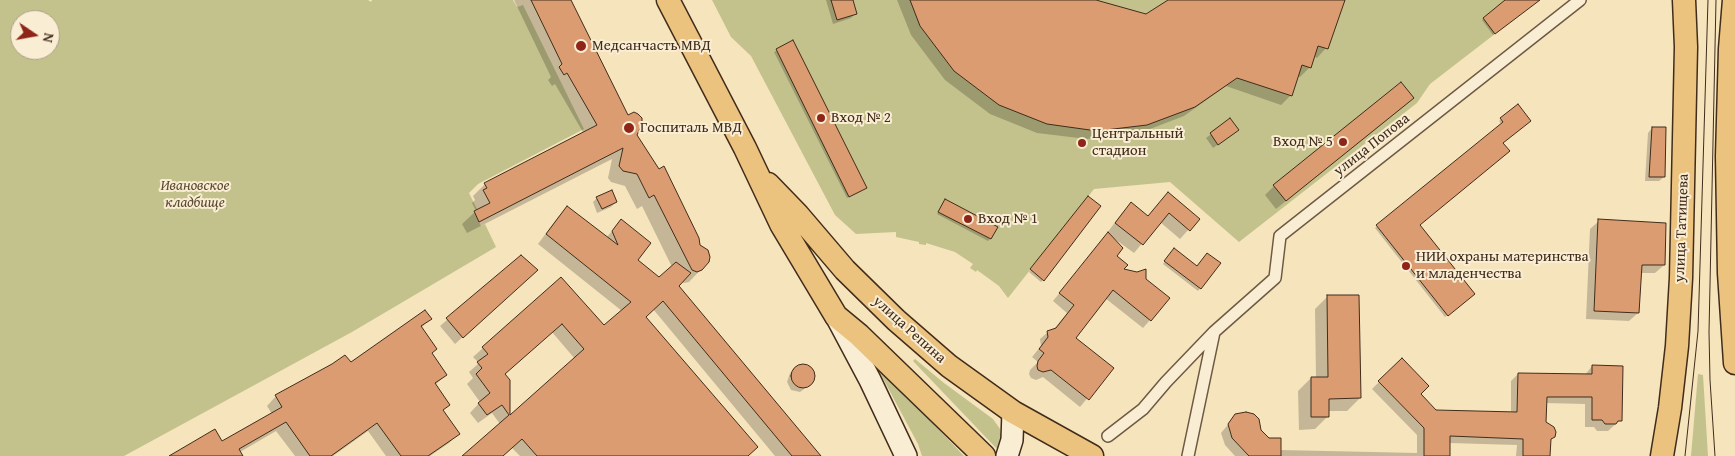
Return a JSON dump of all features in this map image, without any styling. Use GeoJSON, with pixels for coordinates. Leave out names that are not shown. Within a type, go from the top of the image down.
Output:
{"type":"FeatureCollection","features":[{"type":"Feature","properties":{"kind":"main road","name":"улица Репина"},"geometry":{"type":"LineString","coordinates":[[668,0],[781,224],[836,316],[870,380],[906,456]]}},
{"type":"Feature","properties":{"kind":"main road","name":"улица Татищева"},"geometry":{"type":"LineString","coordinates":[[1662,456],[1677,346],[1681,278],[1686,47],[1684,0]]}},
{"type":"Feature","properties":{"kind":"main road"},"geometry":{"type":"LineString","coordinates":[[1734,0],[1730,49],[1727,156],[1729,273],[1735,363]]}},
{"type":"Feature","properties":{"kind":"main road","name":"улица Репина"},"geometry":{"type":"LineString","coordinates":[[754,169],[798,215],[845,270],[896,320],[949,366],[1013,412],[1092,456]]}},
{"type":"Feature","properties":{"kind":"main road","name":"улица Репина"},"geometry":{"type":"LineString","coordinates":[[836,316],[859,335],[984,456]]}},
{"type":"Feature","properties":{"kind":"main road"},"geometry":{"type":"LineString","coordinates":[[1007,456],[1012,440],[1013,412]]}},
{"type":"Feature","properties":{"kind":"street","name":"улица Попова"},"geometry":{"type":"LineString","coordinates":[[1108,436],[1143,409],[1214,332],[1275,278],[1280,236],[1580,0]]}},
{"type":"Feature","properties":{"kind":"street"},"geometry":{"type":"LineString","coordinates":[[1188,456],[1214,332]]}},
{"type":"Feature","properties":{"kind":"green space","name":"Ивановское кладбище"},"geometry":{"type":"Polygon","coordinates":[[[0,0],[368,0],[371,2],[372,0],[513,0],[517,7],[523,5],[584,129],[478,184],[469,193],[477,209],[474,211],[481,226],[485,224],[496,247],[352,332],[124,456],[0,456],[0,0]]]}},
{"type":"Feature","properties":{"kind":"green space","name":"Центральный стадион"},"geometry":{"type":"Polygon","coordinates":[[[712,0],[1539,0],[1430,84],[1417,103],[1239,242],[1170,182],[1094,189],[1008,298],[999,286],[977,270],[976,272],[970,268],[973,264],[955,252],[926,243],[926,245],[919,244],[919,242],[896,237],[896,232],[856,234],[835,215],[751,56],[731,37],[712,0]]]}},
{"type":"Feature","properties":{"kind":"green space"},"geometry":{"type":"Polygon","coordinates":[[[915,359],[993,419],[1000,429],[1002,440],[998,450],[913,361],[915,359]]]}},
{"type":"Feature","properties":{"kind":"green space"},"geometry":{"type":"Polygon","coordinates":[[[881,369],[964,456],[922,456],[918,444],[879,371],[881,369]]]}},
{"type":"Feature","properties":{"kind":"green space"},"geometry":{"type":"Polygon","coordinates":[[[1698,374],[1703,375],[1708,456],[1691,456],[1698,374]]]}},
{"type":"Feature","properties":{"kind":"building"},"geometry":{"type":"Polygon","coordinates":[[[531,0],[571,0],[628,115],[634,112],[642,118],[642,124],[637,135],[659,169],[664,166],[699,238],[700,245],[708,250],[709,262],[702,270],[697,272],[692,270],[654,195],[649,198],[637,174],[623,171],[619,166],[623,148],[479,222],[474,211],[490,203],[483,190],[487,188],[484,183],[597,125],[567,73],[564,75],[559,67],[562,64],[531,0]]]}},
{"type":"Feature","properties":{"kind":"building"},"geometry":{"type":"Polygon","coordinates":[[[831,0],[853,0],[857,14],[837,20],[831,0]]]}},
{"type":"Feature","properties":{"kind":"building"},"geometry":{"type":"Polygon","coordinates":[[[910,0],[1096,0],[1146,14],[1168,0],[1345,0],[1328,49],[1318,46],[1311,68],[1302,65],[1292,96],[1237,78],[1195,107],[1147,125],[1097,131],[1047,124],[999,105],[954,71],[920,26],[910,0]]]}},
{"type":"Feature","properties":{"kind":"building"},"geometry":{"type":"Polygon","coordinates":[[[1505,0],[1540,0],[1495,34],[1483,18],[1505,0]]]}},
{"type":"Feature","properties":{"kind":"building","name":"Вход № 2"},"geometry":{"type":"Polygon","coordinates":[[[793,40],[867,188],[849,197],[776,49],[793,40]]]}},
{"type":"Feature","properties":{"kind":"building","name":"Вход № 5"},"geometry":{"type":"Polygon","coordinates":[[[1401,82],[1414,98],[1286,201],[1273,185],[1401,82]]]}},
{"type":"Feature","properties":{"kind":"building"},"geometry":{"type":"Polygon","coordinates":[[[1518,104],[1531,121],[1503,143],[1510,151],[1420,225],[1475,294],[1448,316],[1376,225],[1503,122],[1500,118],[1518,104]]]}},
{"type":"Feature","properties":{"kind":"building"},"geometry":{"type":"Polygon","coordinates":[[[1230,118],[1239,130],[1218,145],[1210,133],[1230,118]]]}},
{"type":"Feature","properties":{"kind":"building"},"geometry":{"type":"Polygon","coordinates":[[[1652,127],[1666,127],[1665,177],[1649,177],[1652,127]]]}},
{"type":"Feature","properties":{"kind":"building"},"geometry":{"type":"Polygon","coordinates":[[[612,190],[617,202],[602,209],[596,197],[612,190]]]}},
{"type":"Feature","properties":{"kind":"building"},"geometry":{"type":"Polygon","coordinates":[[[1168,192],[1200,219],[1190,231],[1169,213],[1143,245],[1115,223],[1131,202],[1148,216],[1168,192]]]}},
{"type":"Feature","properties":{"kind":"building"},"geometry":{"type":"Polygon","coordinates":[[[1088,196],[1101,206],[1044,281],[1030,269],[1088,196]]]}},
{"type":"Feature","properties":{"kind":"building","name":"Вход № 1"},"geometry":{"type":"Polygon","coordinates":[[[945,199],[998,227],[991,239],[938,212],[945,199]]]}},
{"type":"Feature","properties":{"kind":"building"},"geometry":{"type":"Polygon","coordinates":[[[567,206],[618,245],[612,231],[621,219],[651,243],[638,260],[659,277],[676,262],[691,273],[679,286],[821,456],[792,456],[663,301],[646,317],[758,447],[748,456],[537,456],[522,439],[503,456],[462,456],[509,415],[502,405],[487,415],[478,403],[490,393],[476,374],[482,368],[477,362],[488,354],[482,347],[561,277],[604,325],[631,302],[546,234],[567,206]],[[562,324],[505,374],[510,380],[510,415],[584,349],[562,324]]]}},
{"type":"Feature","properties":{"kind":"building"},"geometry":{"type":"Polygon","coordinates":[[[1598,219],[1666,223],[1665,265],[1642,265],[1639,313],[1594,311],[1598,219]]]}},
{"type":"Feature","properties":{"kind":"building"},"geometry":{"type":"Polygon","coordinates":[[[1108,232],[1123,248],[1117,256],[1128,265],[1124,269],[1137,272],[1146,269],[1146,279],[1170,298],[1151,321],[1113,290],[1076,338],[1114,368],[1089,400],[1051,370],[1043,372],[1038,370],[1037,366],[1044,353],[1039,349],[1048,337],[1047,331],[1056,328],[1074,305],[1059,293],[1108,232]]]}},
{"type":"Feature","properties":{"kind":"building"},"geometry":{"type":"Polygon","coordinates":[[[1174,248],[1197,266],[1207,253],[1221,263],[1201,289],[1164,261],[1174,248]]]}},
{"type":"Feature","properties":{"kind":"building"},"geometry":{"type":"Polygon","coordinates":[[[521,255],[538,270],[463,338],[446,318],[521,255]]]}},
{"type":"Feature","properties":{"kind":"building"},"geometry":{"type":"Polygon","coordinates":[[[1327,295],[1359,295],[1361,398],[1329,399],[1329,417],[1311,417],[1311,377],[1328,377],[1327,295]]]}},
{"type":"Feature","properties":{"kind":"building"},"geometry":{"type":"Polygon","coordinates":[[[425,310],[432,319],[421,326],[437,349],[432,353],[447,375],[435,383],[450,405],[443,410],[460,434],[428,456],[401,456],[377,423],[331,456],[310,456],[286,422],[239,449],[243,456],[169,456],[215,429],[222,441],[282,407],[275,395],[345,355],[351,362],[425,310]]]}},
{"type":"Feature","properties":{"kind":"building"},"geometry":{"type":"Polygon","coordinates":[[[1402,358],[1429,386],[1421,394],[1436,410],[1517,412],[1518,373],[1592,374],[1592,365],[1623,366],[1622,421],[1618,421],[1616,424],[1605,424],[1602,420],[1592,420],[1592,397],[1547,397],[1546,422],[1554,427],[1556,432],[1555,437],[1551,439],[1550,456],[1523,456],[1523,439],[1450,436],[1450,456],[1424,456],[1424,428],[1378,381],[1402,358]]]}},
{"type":"Feature","properties":{"kind":"building"},"geometry":{"type":"Polygon","coordinates":[[[803,364],[808,365],[814,371],[814,381],[808,387],[803,388],[798,387],[792,381],[791,376],[792,371],[798,365],[803,364]]]}},
{"type":"Feature","properties":{"kind":"building"},"geometry":{"type":"Polygon","coordinates":[[[1246,412],[1254,414],[1259,419],[1261,430],[1269,438],[1281,438],[1281,456],[1249,456],[1232,438],[1228,424],[1235,414],[1246,412]]]}},
{"type":"Feature","properties":{"kind":"tram line"},"geometry":{"type":"LineString","coordinates":[[1685,456],[1698,331],[1708,0]]}},
{"type":"Feature","properties":{"kind":"tram line"},"geometry":{"type":"LineString","coordinates":[[1715,456],[1709,332],[1716,0]]}},
{"type":"Feature","properties":{"kind":"place","name":"Медсанчасть МВД"},"geometry":{"type":"Point","coordinates":[581,46]}},
{"type":"Feature","properties":{"kind":"place","name":"Вход № 2"},"geometry":{"type":"Point","coordinates":[821,118]}},
{"type":"Feature","properties":{"kind":"place","name":"Госпиталь МВД"},"geometry":{"type":"Point","coordinates":[629,128]}},
{"type":"Feature","properties":{"kind":"place","name":"Вход № 5"},"geometry":{"type":"Point","coordinates":[1343,142]}},
{"type":"Feature","properties":{"kind":"place","name":"Центральный стадион"},"geometry":{"type":"Point","coordinates":[1082,143]}},
{"type":"Feature","properties":{"kind":"place","name":"Вход № 1"},"geometry":{"type":"Point","coordinates":[968,219]}},
{"type":"Feature","properties":{"kind":"place","name":"НИИ охраны материнства и младенчества"},"geometry":{"type":"Point","coordinates":[1406,266]}}]}
